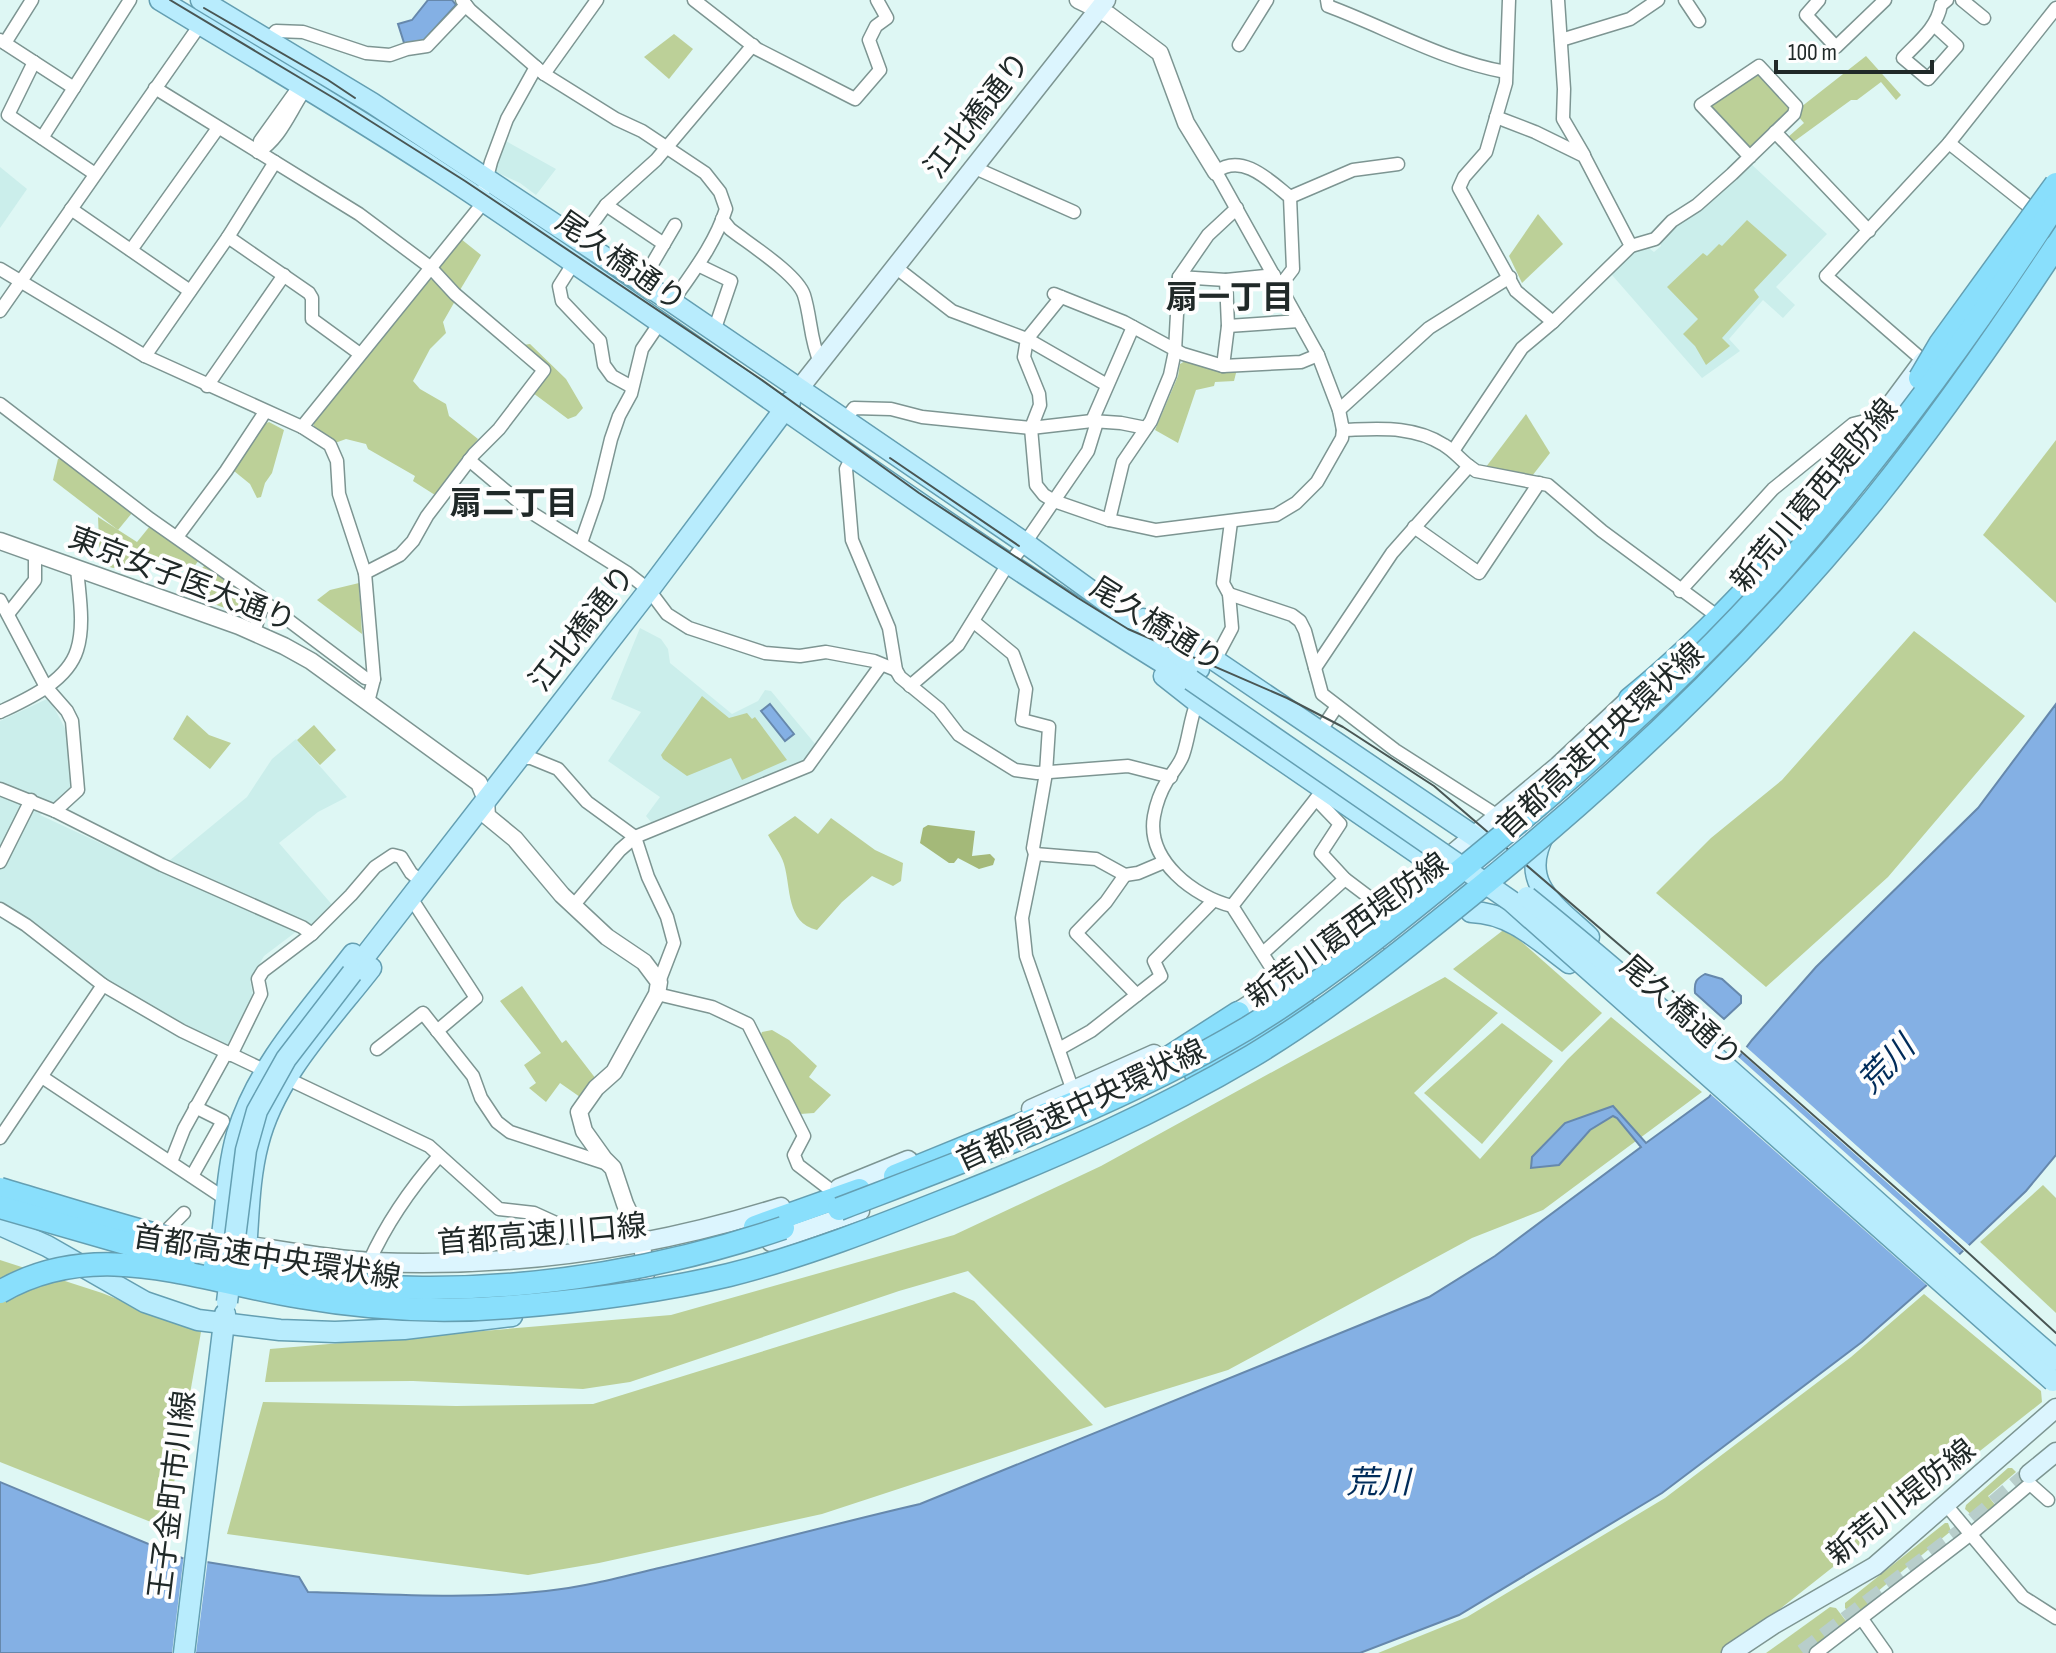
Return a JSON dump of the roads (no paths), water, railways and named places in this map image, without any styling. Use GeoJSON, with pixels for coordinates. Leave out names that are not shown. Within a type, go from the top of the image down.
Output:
{"type":"FeatureCollection","features":[{"type":"Feature","properties":{"kind":"highway"},"geometry":{"type":"LineString","coordinates":[[1630,699],[1702,636],[1812,519],[1914,387],[1940,344],[2056,184]]}},
{"type":"Feature","properties":{"kind":"highway","name":"首都高速中央環状線"},"geometry":{"type":"LineString","coordinates":[[0,1286],[39,1267],[100,1256],[164,1260],[365,1285],[422,1288],[522,1283],[668,1261],[740,1243],[839,1209],[1131,1090],[1246,1029],[1306,990],[1395,924],[1611,742],[1695,661],[1783,569],[1855,482],[1946,364],[2056,204]]}},
{"type":"Feature","properties":{"kind":"highway"},"geometry":{"type":"LineString","coordinates":[[1705,678],[1900,447],[2056,228]]}},
{"type":"Feature","properties":{"kind":"highway","name":"首都高速中央環状線"},"geometry":{"type":"LineString","coordinates":[[0,1292],[41,1272],[75,1264],[100,1263],[163,1269],[301,1298],[407,1309],[494,1308],[673,1287],[735,1273],[851,1238],[1143,1116],[1248,1059],[1322,1011],[1532,846],[1627,762],[1716,675],[1874,499],[1974,368],[2056,246]]}},
{"type":"Feature","properties":{"kind":"highway"},"geometry":{"type":"LineString","coordinates":[[1660,711],[1750,624]]}},
{"type":"Feature","properties":{"kind":"highway"},"geometry":{"type":"LineString","coordinates":[[381,1294],[472,1297],[561,1294],[671,1277],[730,1263],[858,1221],[982,1172],[1137,1104],[1196,1074],[1301,1011]]}},
{"type":"Feature","properties":{"kind":"highway"},"geometry":{"type":"LineString","coordinates":[[666,1254],[870,1186],[1113,1087],[1168,1058],[1238,1013]]}},
{"type":"Feature","properties":{"kind":"highway","name":"首都高速川口線"},"geometry":{"type":"LineString","coordinates":[[0,1189],[203,1247],[265,1259],[368,1272],[433,1274],[522,1271],[666,1254]]}},
{"type":"Feature","properties":{"kind":"highway","name":"首都高速川口線"},"geometry":{"type":"LineString","coordinates":[[0,1207],[137,1248],[248,1276],[381,1294],[505,1302],[606,1297]]}},
{"type":"Feature","properties":{"kind":"highway","name":"首都高速中央環状線"},"geometry":{"type":"LineString","coordinates":[[666,1254],[783,1228]]}},
{"type":"Feature","properties":{"kind":"main road","name":"尾久橋通り"},"geometry":{"type":"LineString","coordinates":[[160,0],[481,201],[784,411],[1115,634],[1202,670]]}},
{"type":"Feature","properties":{"kind":"main road","name":"尾久橋通り"},"geometry":{"type":"LineString","coordinates":[[207,3],[384,111],[672,302],[1025,543],[1202,670],[1488,867],[1916,1263],[2054,1383]]}},
{"type":"Feature","properties":{"kind":"main road","name":"江北橋通り"},"geometry":{"type":"LineString","coordinates":[[222,1334],[246,1150],[257,1111],[286,1059],[486,800],[514,758],[649,590],[894,266],[975,168],[1102,4]]}},
{"type":"Feature","properties":{"kind":"main road","name":"新荒川葛西堤防線"},"geometry":{"type":"LineString","coordinates":[[246,1253],[369,1262],[473,1262],[642,1244],[745,1218],[832,1191],[1073,1091],[1238,1013],[1343,945],[1558,766],[1630,699],[1713,613],[1806,509],[1877,423],[2056,173]]}},
{"type":"Feature","properties":{"kind":"main road","name":"新荒川葛西堤防線"},"geometry":{"type":"LineString","coordinates":[[246,1253],[337,1277],[465,1291],[538,1289],[697,1264],[843,1217],[978,1165],[1135,1097],[1301,1011],[1499,853],[1660,711],[1742,626],[1826,531],[1896,443],[2056,217]]}},
{"type":"Feature","properties":{"kind":"main road"},"geometry":{"type":"LineString","coordinates":[[1622,988],[1594,943],[1538,885],[1535,856],[1547,829],[1705,678],[1814,559],[1904,450],[1936,403],[1944,378]]}},
{"type":"Feature","properties":{"kind":"main road"},"geometry":{"type":"LineString","coordinates":[[1115,634],[1197,702],[1320,794],[1462,884]]}},
{"type":"Feature","properties":{"kind":"main road"},"geometry":{"type":"LineString","coordinates":[[1202,670],[1319,733],[1499,853]]}},
{"type":"Feature","properties":{"kind":"main road"},"geometry":{"type":"LineString","coordinates":[[1301,1011],[1448,919],[1471,912],[1495,915],[1520,926],[1585,975],[1622,988]]}},
{"type":"Feature","properties":{"kind":"main road"},"geometry":{"type":"LineString","coordinates":[[220,1249],[231,1161],[244,1113],[266,1071],[357,949],[396,918]]}},
{"type":"Feature","properties":{"kind":"main road"},"geometry":{"type":"LineString","coordinates":[[0,1196],[246,1253],[253,1169],[265,1121],[286,1078],[373,965],[396,918]]}},
{"type":"Feature","properties":{"kind":"main road","name":"尾久橋通り"},"geometry":{"type":"LineString","coordinates":[[1622,988],[2056,1360]]}},
{"type":"Feature","properties":{"kind":"main road"},"geometry":{"type":"LineString","coordinates":[[0,1180],[177,1220],[220,1249]]}},
{"type":"Feature","properties":{"kind":"main road"},"geometry":{"type":"LineString","coordinates":[[0,1225],[75,1261],[145,1302],[222,1334],[439,1326],[513,1316],[601,1299],[637,1287],[646,1274]]}},
{"type":"Feature","properties":{"kind":"main road","name":"王子金町市川線"},"geometry":{"type":"LineString","coordinates":[[184,1653],[222,1334]]}},
{"type":"Feature","properties":{"kind":"main road","name":"新荒川堤防線"},"geometry":{"type":"LineString","coordinates":[[1731,1653],[1875,1566],[2056,1408]]}},
{"type":"Feature","properties":{"kind":"main road"},"geometry":{"type":"LineString","coordinates":[[2029,1474],[2056,1452]]}},
{"type":"Feature","properties":{"kind":"street"},"geometry":{"type":"LineString","coordinates":[[32,0],[2,42],[74,88]]}},
{"type":"Feature","properties":{"kind":"street"},"geometry":{"type":"LineString","coordinates":[[42,138],[130,0]]}},
{"type":"Feature","properties":{"kind":"street"},"geometry":{"type":"LineString","coordinates":[[302,427],[477,210],[507,119],[540,70],[597,0]]}},
{"type":"Feature","properties":{"kind":"street"},"geometry":{"type":"LineString","coordinates":[[694,0],[753,45],[855,99],[880,70],[869,40],[876,26],[887,18],[877,0]]}},
{"type":"Feature","properties":{"kind":"street"},"geometry":{"type":"LineString","coordinates":[[1078,0],[1102,4],[1160,53],[1186,123],[1318,355],[1339,410],[1343,430],[1342,438],[1317,482],[1296,503],[1276,515],[1156,530],[1109,520],[1054,501],[1036,485],[1031,428],[1040,405],[1039,394],[1024,357],[1027,339],[1058,296],[1133,327],[1175,351],[1223,366],[1301,362],[1318,355]]}},
{"type":"Feature","properties":{"kind":"street"},"geometry":{"type":"LineString","coordinates":[[1239,45],[1267,0]]}},
{"type":"Feature","properties":{"kind":"street"},"geometry":{"type":"LineString","coordinates":[[1327,0],[1328,6],[1428,47],[1478,67],[1506,72]]}},
{"type":"Feature","properties":{"kind":"street"},"geometry":{"type":"LineString","coordinates":[[1509,0],[1506,83],[1486,152],[1464,177],[1459,188],[1516,291],[1553,322]]}},
{"type":"Feature","properties":{"kind":"street"},"geometry":{"type":"LineString","coordinates":[[1558,0],[1563,119],[1631,246]]}},
{"type":"Feature","properties":{"kind":"street"},"geometry":{"type":"LineString","coordinates":[[1561,40],[1630,19],[1658,0]]}},
{"type":"Feature","properties":{"kind":"street"},"geometry":{"type":"LineString","coordinates":[[1685,0],[1699,21]]}},
{"type":"Feature","properties":{"kind":"street"},"geometry":{"type":"LineString","coordinates":[[1819,0],[1806,15],[1836,47],[1885,0]]}},
{"type":"Feature","properties":{"kind":"street"},"geometry":{"type":"LineString","coordinates":[[1934,25],[1957,46],[1928,79],[1903,58],[1939,19],[1941,5],[1947,0]]}},
{"type":"Feature","properties":{"kind":"street"},"geometry":{"type":"LineString","coordinates":[[1962,0],[1984,18]]}},
{"type":"Feature","properties":{"kind":"street"},"geometry":{"type":"LineString","coordinates":[[1944,378],[1826,276],[1949,143],[2056,6],[2049,0]]}},
{"type":"Feature","properties":{"kind":"street"},"geometry":{"type":"LineString","coordinates":[[268,40],[276,31],[303,32],[377,56],[390,55],[427,46],[464,2],[540,70],[667,147],[713,181],[726,209],[698,265],[672,302]]}},
{"type":"Feature","properties":{"kind":"street"},"geometry":{"type":"LineString","coordinates":[[0,311],[200,25],[207,3]]}},
{"type":"Feature","properties":{"kind":"street"},"geometry":{"type":"LineString","coordinates":[[579,242],[606,205],[656,160],[753,45]]}},
{"type":"Feature","properties":{"kind":"street"},"geometry":{"type":"LineString","coordinates":[[34,62],[8,115],[95,174]]}},
{"type":"Feature","properties":{"kind":"street"},"geometry":{"type":"LineString","coordinates":[[1453,451],[1522,348],[1631,246],[1655,239],[1672,221],[1697,205],[1750,157],[1794,114],[1796,106],[1759,66],[1701,105],[1750,157]]}},
{"type":"Feature","properties":{"kind":"street"},"geometry":{"type":"LineString","coordinates":[[258,152],[260,141],[272,133],[295,90],[302,87]]}},
{"type":"Feature","properties":{"kind":"street"},"geometry":{"type":"LineString","coordinates":[[155,88],[359,214],[430,267],[455,294],[544,370],[499,429],[469,460],[400,555],[365,573]]}},
{"type":"Feature","properties":{"kind":"street"},"geometry":{"type":"LineString","coordinates":[[1496,117],[1584,156]]}},
{"type":"Feature","properties":{"kind":"street"},"geometry":{"type":"LineString","coordinates":[[131,250],[218,128]]}},
{"type":"Feature","properties":{"kind":"street"},"geometry":{"type":"LineString","coordinates":[[1775,132],[1869,231]]}},
{"type":"Feature","properties":{"kind":"street"},"geometry":{"type":"LineString","coordinates":[[1949,143],[2032,209]]}},
{"type":"Feature","properties":{"kind":"street"},"geometry":{"type":"LineString","coordinates":[[145,356],[228,237],[275,162]]}},
{"type":"Feature","properties":{"kind":"street"},"geometry":{"type":"LineString","coordinates":[[1290,197],[1353,170],[1398,164]]}},
{"type":"Feature","properties":{"kind":"street"},"geometry":{"type":"LineString","coordinates":[[1179,277],[1277,280],[1293,269],[1290,197],[1258,171],[1240,165],[1223,166],[1216,172]]}},
{"type":"Feature","properties":{"kind":"street"},"geometry":{"type":"LineString","coordinates":[[975,168],[1074,212]]}},
{"type":"Feature","properties":{"kind":"street"},"geometry":{"type":"LineString","coordinates":[[606,205],[664,244]]}},
{"type":"Feature","properties":{"kind":"street"},"geometry":{"type":"LineString","coordinates":[[1109,520],[1123,462],[1146,428],[1170,375],[1175,351],[1179,277],[1208,235],[1237,208]]}},
{"type":"Feature","properties":{"kind":"street"},"geometry":{"type":"LineString","coordinates":[[71,209],[190,291]]}},
{"type":"Feature","properties":{"kind":"street"},"geometry":{"type":"LineString","coordinates":[[722,219],[730,229],[795,278],[803,293],[813,345],[820,362]]}},
{"type":"Feature","properties":{"kind":"street"},"geometry":{"type":"LineString","coordinates":[[641,283],[675,225]]}},
{"type":"Feature","properties":{"kind":"street"},"geometry":{"type":"LineString","coordinates":[[228,237],[309,293],[312,298],[312,319],[360,354]]}},
{"type":"Feature","properties":{"kind":"street"},"geometry":{"type":"LineString","coordinates":[[573,264],[559,286],[562,301],[600,341],[601,360],[612,376],[632,387]]}},
{"type":"Feature","properties":{"kind":"street"},"geometry":{"type":"LineString","coordinates":[[698,265],[731,281],[714,331]]}},
{"type":"Feature","properties":{"kind":"street"},"geometry":{"type":"LineString","coordinates":[[894,266],[952,311],[1027,339],[1107,385]]}},
{"type":"Feature","properties":{"kind":"street"},"geometry":{"type":"LineString","coordinates":[[0,269],[145,356],[302,427],[330,445],[337,461],[339,494],[365,573],[374,679],[368,702]]}},
{"type":"Feature","properties":{"kind":"street"},"geometry":{"type":"LineString","coordinates":[[207,386],[284,275]]}},
{"type":"Feature","properties":{"kind":"street"},"geometry":{"type":"LineString","coordinates":[[1339,410],[1429,328],[1510,277]]}},
{"type":"Feature","properties":{"kind":"street"},"geometry":{"type":"LineString","coordinates":[[1223,366],[1228,326],[1226,280]]}},
{"type":"Feature","properties":{"kind":"street"},"geometry":{"type":"LineString","coordinates":[[1228,326],[1299,321]]}},
{"type":"Feature","properties":{"kind":"street"},"geometry":{"type":"LineString","coordinates":[[581,543],[597,497],[611,439],[632,387],[642,349],[659,324]]}},
{"type":"Feature","properties":{"kind":"street"},"geometry":{"type":"LineString","coordinates":[[910,686],[958,645],[1009,563],[1088,451],[1107,385],[1133,327]]}},
{"type":"Feature","properties":{"kind":"street"},"geometry":{"type":"LineString","coordinates":[[0,404],[365,678],[374,679]]}},
{"type":"Feature","properties":{"kind":"street"},"geometry":{"type":"LineString","coordinates":[[845,420],[854,408],[891,409],[922,417],[1031,428],[1094,422],[1146,428]]}},
{"type":"Feature","properties":{"kind":"street"},"geometry":{"type":"LineString","coordinates":[[177,537],[265,412]]}},
{"type":"Feature","properties":{"kind":"street"},"geometry":{"type":"LineString","coordinates":[[1680,591],[1773,489],[1853,424],[1865,421],[1877,423]]}},
{"type":"Feature","properties":{"kind":"street"},"geometry":{"type":"LineString","coordinates":[[1343,430],[1394,428],[1423,435],[1453,451],[1476,471],[1548,485],[1680,591],[1713,613]]}},
{"type":"Feature","properties":{"kind":"street"},"geometry":{"type":"LineString","coordinates":[[852,457],[846,469],[852,540],[889,628],[896,670]]}},
{"type":"Feature","properties":{"kind":"street"},"geometry":{"type":"LineString","coordinates":[[469,460],[532,513],[602,555],[649,590],[667,614],[689,628],[765,653],[800,656],[826,652],[896,670],[910,686],[939,709],[959,735],[1015,770],[1046,773],[1128,766],[1171,777]]}},
{"type":"Feature","properties":{"kind":"street"},"geometry":{"type":"LineString","coordinates":[[1315,668],[1392,553],[1469,466]]}},
{"type":"Feature","properties":{"kind":"street"},"geometry":{"type":"LineString","coordinates":[[1414,527],[1479,573],[1539,483]]}},
{"type":"Feature","properties":{"kind":"street"},"geometry":{"type":"LineString","coordinates":[[1202,670],[1232,628],[1229,594],[1223,583],[1231,522]]}},
{"type":"Feature","properties":{"kind":"street","name":"東京女子医大通り"},"geometry":{"type":"LineString","coordinates":[[0,541],[254,632],[311,661],[479,783],[486,800],[487,816],[515,839],[573,906],[607,937],[644,962],[658,988]]}},
{"type":"Feature","properties":{"kind":"street"},"geometry":{"type":"LineString","coordinates":[[8,614],[35,580],[35,553]]}},
{"type":"Feature","properties":{"kind":"street"},"geometry":{"type":"LineString","coordinates":[[0,712],[46,687],[77,652],[81,612],[77,568]]}},
{"type":"Feature","properties":{"kind":"street"},"geometry":{"type":"LineString","coordinates":[[1229,594],[1292,615],[1300,621],[1322,694],[1395,750],[1498,816]]}},
{"type":"Feature","properties":{"kind":"street"},"geometry":{"type":"LineString","coordinates":[[0,600],[46,687],[67,711],[74,732],[78,790],[55,811]]}},
{"type":"Feature","properties":{"kind":"street"},"geometry":{"type":"LineString","coordinates":[[254,632],[263,601]]}},
{"type":"Feature","properties":{"kind":"street"},"geometry":{"type":"LineString","coordinates":[[974,622],[1013,654],[1026,689],[1022,720],[1049,727],[1046,773],[1033,848],[1035,854],[1022,918],[1026,956],[1073,1091]]}},
{"type":"Feature","properties":{"kind":"street"},"geometry":{"type":"LineString","coordinates":[[573,906],[620,850],[635,837],[808,766],[881,665]]}},
{"type":"Feature","properties":{"kind":"street"},"geometry":{"type":"LineString","coordinates":[[1197,702],[1182,759],[1161,796],[1153,825],[1164,862],[1213,901],[1232,906],[1281,983]]}},
{"type":"Feature","properties":{"kind":"street"},"geometry":{"type":"LineString","coordinates":[[1319,733],[1337,706]]}},
{"type":"Feature","properties":{"kind":"street"},"geometry":{"type":"LineString","coordinates":[[514,758],[531,758],[558,769],[587,802],[635,837],[648,877],[667,917],[674,943],[658,988],[614,1072],[596,1088],[579,1112],[584,1131],[613,1168],[625,1204],[637,1227],[646,1274]]}},
{"type":"Feature","properties":{"kind":"street"},"geometry":{"type":"LineString","coordinates":[[0,789],[55,811],[162,865],[312,934]]}},
{"type":"Feature","properties":{"kind":"street"},"geometry":{"type":"LineString","coordinates":[[1232,906],[1320,794],[1340,824],[1321,853],[1345,879],[1386,910]]}},
{"type":"Feature","properties":{"kind":"street"},"geometry":{"type":"LineString","coordinates":[[0,862],[31,800]]}},
{"type":"Feature","properties":{"kind":"street"},"geometry":{"type":"LineString","coordinates":[[1035,854],[1096,859],[1125,875],[1164,862]]}},
{"type":"Feature","properties":{"kind":"street"},"geometry":{"type":"LineString","coordinates":[[171,1162],[195,1107],[261,994],[258,979],[263,971],[312,934],[375,867],[393,855],[401,857],[411,873],[417,890],[476,998],[437,1031]]}},
{"type":"Feature","properties":{"kind":"street"},"geometry":{"type":"LineString","coordinates":[[1125,875],[1106,902],[1076,933],[1137,995]]}},
{"type":"Feature","properties":{"kind":"street"},"geometry":{"type":"LineString","coordinates":[[1263,953],[1345,879]]}},
{"type":"Feature","properties":{"kind":"street"},"geometry":{"type":"LineString","coordinates":[[1059,1049],[1091,1031],[1161,976],[1154,961],[1213,901]]}},
{"type":"Feature","properties":{"kind":"street"},"geometry":{"type":"LineString","coordinates":[[0,909],[26,925],[103,985],[228,1054],[266,1071]]}},
{"type":"Feature","properties":{"kind":"street"},"geometry":{"type":"LineString","coordinates":[[0,1138],[103,985]]}},
{"type":"Feature","properties":{"kind":"street"},"geometry":{"type":"LineString","coordinates":[[658,988],[712,1007],[748,1024],[804,1136],[794,1155],[798,1165],[832,1191]]}},
{"type":"Feature","properties":{"kind":"street"},"geometry":{"type":"LineString","coordinates":[[377,1049],[423,1013],[473,1076],[481,1098],[497,1122],[510,1132],[608,1164]]}},
{"type":"Feature","properties":{"kind":"street"},"geometry":{"type":"LineString","coordinates":[[42,1077],[227,1200]]}},
{"type":"Feature","properties":{"kind":"street"},"geometry":{"type":"LineString","coordinates":[[286,1078],[429,1146],[499,1209],[534,1213],[556,1223],[584,1242],[589,1252]]}},
{"type":"Feature","properties":{"kind":"street"},"geometry":{"type":"LineString","coordinates":[[192,1176],[223,1121],[195,1107]]}},
{"type":"Feature","properties":{"kind":"street"},"geometry":{"type":"LineString","coordinates":[[369,1262],[382,1233],[409,1190],[439,1156]]}},
{"type":"Feature","properties":{"kind":"street"},"geometry":{"type":"LineString","coordinates":[[231,1161],[253,1169]]}},
{"type":"Feature","properties":{"kind":"street"},"geometry":{"type":"LineString","coordinates":[[1816,1653],[1971,1534],[2030,1484],[2048,1500]]}},
{"type":"Feature","properties":{"kind":"street"},"geometry":{"type":"LineString","coordinates":[[1947,1506],[2023,1597],[2056,1618]]}},
{"type":"Feature","properties":{"kind":"street"},"geometry":{"type":"LineString","coordinates":[[1862,1619],[1886,1653]]}},
{"type":"Feature","properties":{"kind":"water"},"geometry":{"type":"Polygon","coordinates":[[[428,0],[452,0],[456,5],[424,40],[405,46],[398,24],[412,20],[428,0]]]}},
{"type":"Feature","properties":{"kind":"water"},"geometry":{"type":"Polygon","coordinates":[[[770,704],[794,734],[785,741],[761,711],[770,704]]]}},
{"type":"Feature","properties":{"kind":"water","name":"荒川"},"geometry":{"type":"Polygon","coordinates":[[[2056,704],[2056,1155],[2026,1191],[1862,1342],[1662,1493],[1459,1615],[1360,1653],[0,1653],[0,1482],[182,1558],[299,1577],[308,1592],[457,1596],[560,1589],[920,1504],[1429,1297],[1495,1256],[1641,1147],[1613,1116],[1590,1130],[1559,1165],[1531,1168],[1532,1157],[1565,1123],[1613,1106],[1646,1143],[1709,1097],[1752,1040],[1816,967],[1978,808],[2056,704]]]}},
{"type":"Feature","properties":{"kind":"water"},"geometry":{"type":"Polygon","coordinates":[[[1705,974],[1722,979],[1741,996],[1741,1003],[1724,1019],[1695,993],[1696,981],[1705,974]]]}},
{"type":"Feature","properties":{"kind":"tunnel"},"geometry":{"type":"LineString","coordinates":[[1803,1653],[1958,1535],[2029,1474]]}},
{"type":"Feature","properties":{"kind":"tram line"},"geometry":{"type":"LineString","coordinates":[[170,0],[465,181],[762,380],[919,493],[1078,598],[1128,629],[1287,698],[1343,727],[1434,786],[1651,972],[2056,1333]]}},
{"type":"Feature","properties":{"kind":"tram line"},"geometry":{"type":"LineString","coordinates":[[204,8],[355,98]]}},
{"type":"Feature","properties":{"kind":"tram line"},"geometry":{"type":"LineString","coordinates":[[890,458],[1019,546]]}},
{"type":"Feature","properties":{"kind":"district","name":"扇一丁目"},"geometry":{"type":"Point","coordinates":[1230,297]}},
{"type":"Feature","properties":{"kind":"district","name":"扇二丁目"},"geometry":{"type":"Point","coordinates":[514,503]}}]}
